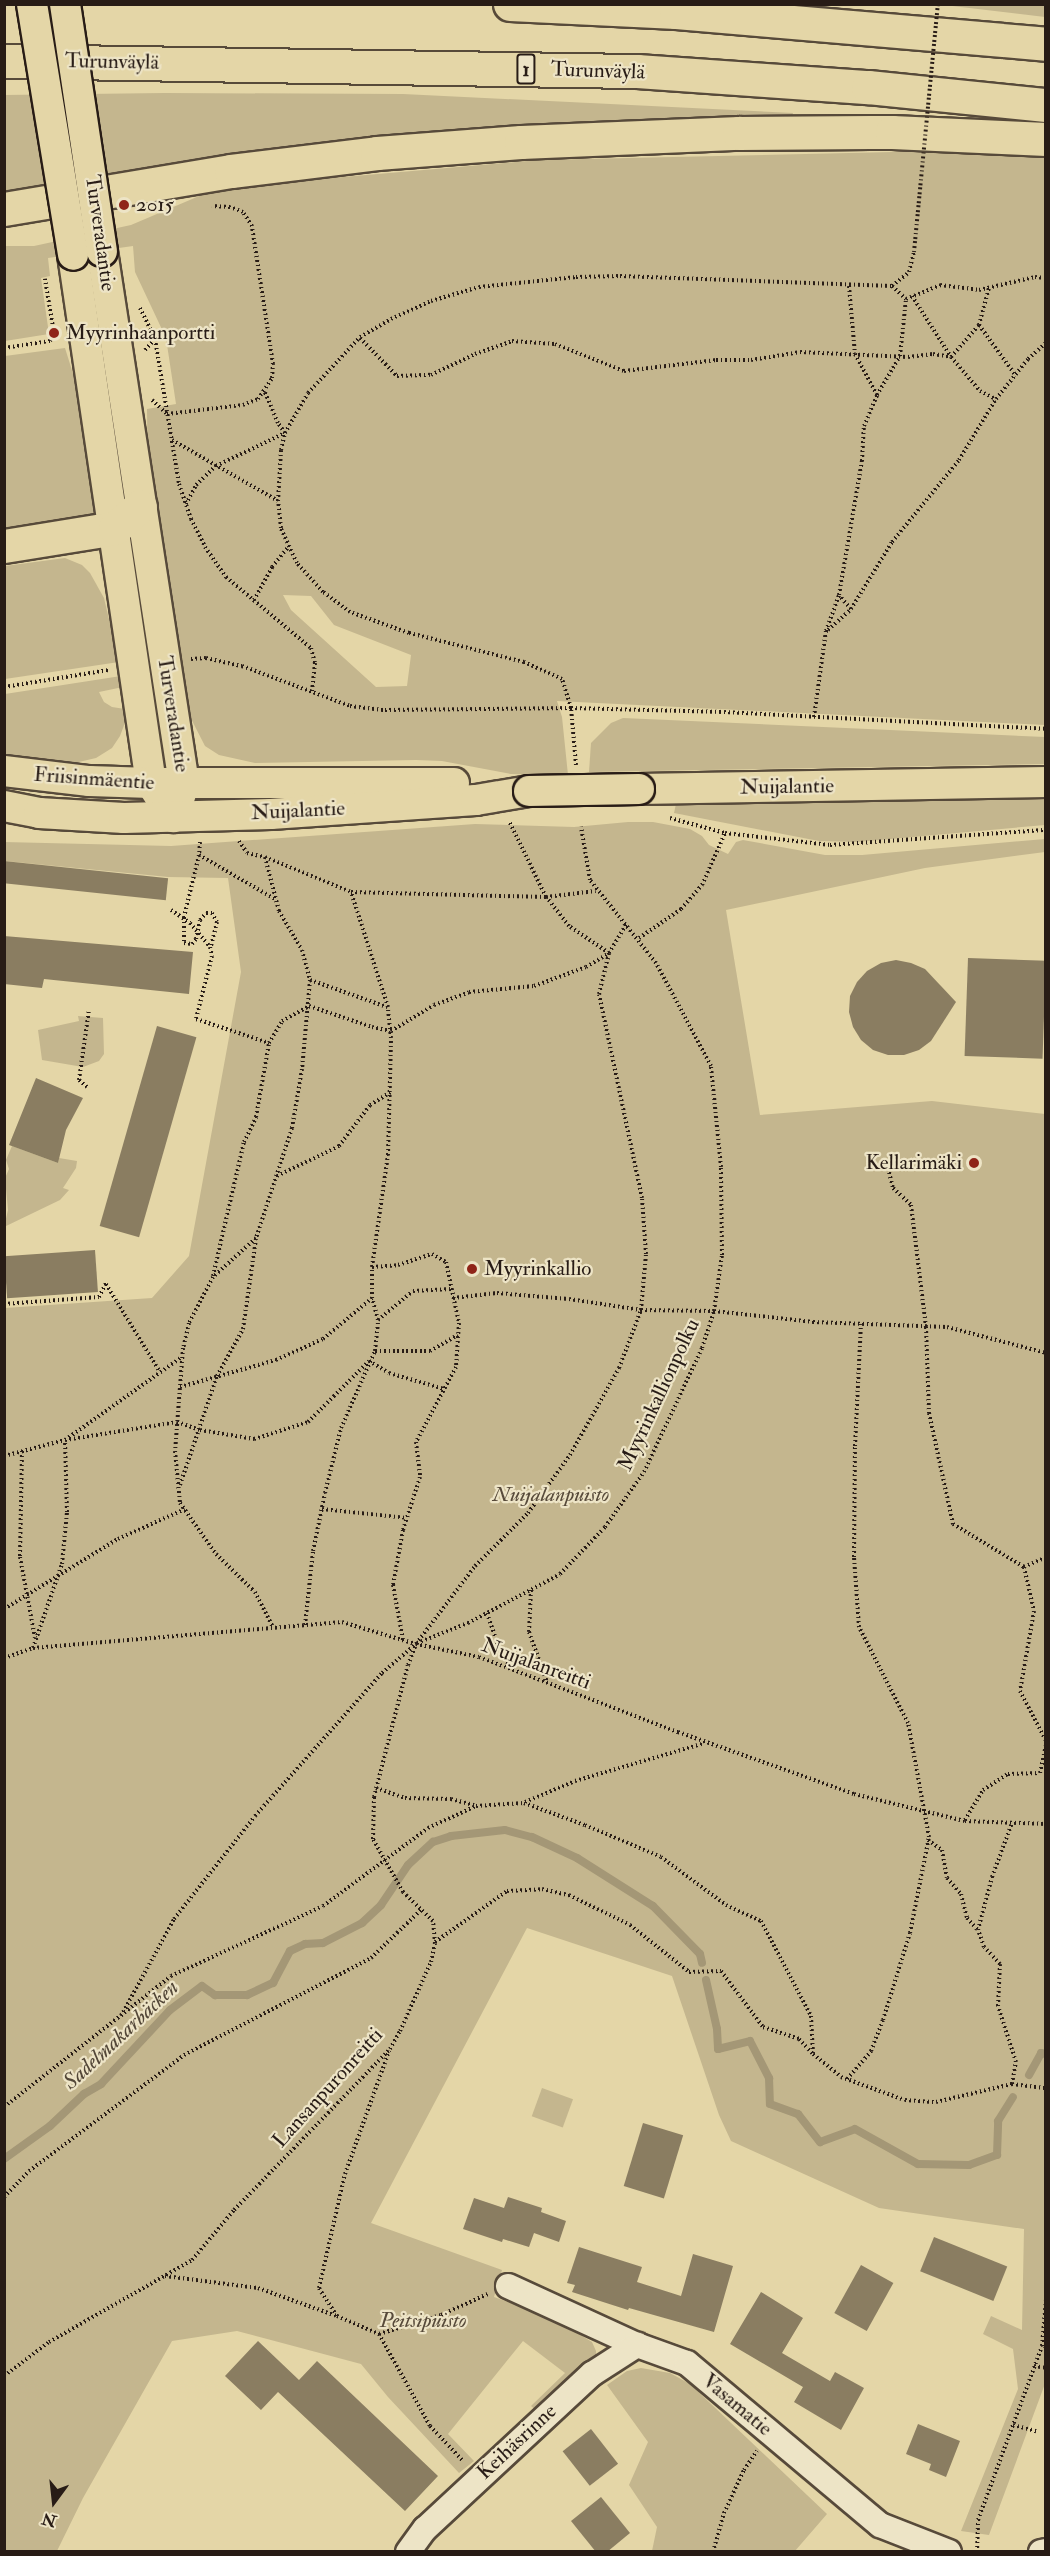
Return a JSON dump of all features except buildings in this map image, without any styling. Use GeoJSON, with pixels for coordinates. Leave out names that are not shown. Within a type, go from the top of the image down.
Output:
{"type":"FeatureCollection","features":[{"type":"Feature","properties":{"kind":"highway"},"geometry":{"type":"LineString","coordinates":[[510,4],[662,8],[1046,44]]}},
{"type":"Feature","properties":{"kind":"highway","name":"Turunväylä"},"geometry":{"type":"LineString","coordinates":[[4,61],[637,71],[868,87],[1046,105]]}},
{"type":"Feature","properties":{"kind":"highway"},"geometry":{"type":"LineString","coordinates":[[4,209],[231,171],[377,153],[521,142],[762,133],[892,132],[1046,139]]}},
{"type":"Feature","properties":{"kind":"highway"},"geometry":{"type":"LineString","coordinates":[[4,546],[115,528],[140,506]]}},
{"type":"Feature","properties":{"kind":"main road","name":"Turveradantie"},"geometry":{"type":"LineString","coordinates":[[32,4],[115,528],[151,783],[173,817]]}},
{"type":"Feature","properties":{"kind":"main road","name":"Turveradantie"},"geometry":{"type":"LineString","coordinates":[[65,4],[184,784],[173,817]]}},
{"type":"Feature","properties":{"kind":"main road","name":"Friisinmäentie"},"geometry":{"type":"LineString","coordinates":[[4,771],[89,782],[184,784]]}},
{"type":"Feature","properties":{"kind":"main road","name":"Nuijalantie"},"geometry":{"type":"LineString","coordinates":[[173,817],[271,814],[476,800],[529,792],[1046,782]]}},
{"type":"Feature","properties":{"kind":"main road","name":"Nuijalantie"},"geometry":{"type":"LineString","coordinates":[[184,784],[476,783],[529,792]]}},
{"type":"Feature","properties":{"kind":"main road","name":"Friisinmäentie"},"geometry":{"type":"LineString","coordinates":[[4,806],[39,813],[124,818],[173,817]]}},
{"type":"Feature","properties":{"kind":"street","name":"Vasamatie"},"geometry":{"type":"LineString","coordinates":[[508,2286],[637,2345],[687,2363],[880,2525],[949,2552]]}},
{"type":"Feature","properties":{"kind":"street","name":"Keihäsrinne"},"geometry":{"type":"LineString","coordinates":[[408,2552],[425,2529],[592,2374],[637,2345]]}},
{"type":"Feature","properties":{"kind":"path"},"geometry":{"type":"LineString","coordinates":[[577,774],[571,708],[562,679],[524,662],[409,633],[350,612],[323,592],[297,563],[281,528],[278,501],[280,450],[285,433],[308,393],[360,337],[391,319],[431,301],[479,287],[525,281],[620,276],[892,286],[909,272],[914,252],[938,4]]}},
{"type":"Feature","properties":{"kind":"path"},"geometry":{"type":"LineString","coordinates":[[167,414],[243,405],[258,399],[265,392],[272,378],[273,364],[252,226],[243,212],[230,207],[206,206]]}},
{"type":"Feature","properties":{"kind":"path"},"geometry":{"type":"LineString","coordinates":[[906,299],[940,285],[979,290],[1035,277],[1046,278]]}},
{"type":"Feature","properties":{"kind":"path"},"geometry":{"type":"LineString","coordinates":[[4,348],[50,341],[54,333],[45,279]]}},
{"type":"Feature","properties":{"kind":"path"},"geometry":{"type":"LineString","coordinates":[[849,286],[855,354],[877,395]]}},
{"type":"Feature","properties":{"kind":"path"},"geometry":{"type":"LineString","coordinates":[[892,286],[906,299]]}},
{"type":"Feature","properties":{"kind":"path"},"geometry":{"type":"LineString","coordinates":[[951,357],[979,325],[989,288]]}},
{"type":"Feature","properties":{"kind":"path"},"geometry":{"type":"LineString","coordinates":[[912,296],[951,357],[980,391],[996,399]]}},
{"type":"Feature","properties":{"kind":"path"},"geometry":{"type":"LineString","coordinates":[[136,299],[155,339],[171,440],[185,505],[206,547],[226,577],[311,648],[315,663],[312,694]]}},
{"type":"Feature","properties":{"kind":"path"},"geometry":{"type":"LineString","coordinates":[[814,717],[826,631],[839,595],[862,461],[864,426],[877,395],[900,356],[906,299]]}},
{"type":"Feature","properties":{"kind":"path"},"geometry":{"type":"LineString","coordinates":[[979,325],[1016,376]]}},
{"type":"Feature","properties":{"kind":"path"},"geometry":{"type":"LineString","coordinates":[[360,337],[397,376],[431,375],[475,354],[512,341],[555,344],[624,371],[716,360],[751,360],[800,352],[900,356],[933,354],[951,357]]}},
{"type":"Feature","properties":{"kind":"path"},"geometry":{"type":"LineString","coordinates":[[826,631],[851,609],[892,542],[958,460],[996,399],[1046,343]]}},
{"type":"Feature","properties":{"kind":"path"},"geometry":{"type":"LineString","coordinates":[[265,392],[278,423],[285,433]]}},
{"type":"Feature","properties":{"kind":"path"},"geometry":{"type":"LineString","coordinates":[[185,505],[196,485],[216,466],[285,433]]}},
{"type":"Feature","properties":{"kind":"path"},"geometry":{"type":"LineString","coordinates":[[171,440],[278,501]]}},
{"type":"Feature","properties":{"kind":"path"},"geometry":{"type":"LineString","coordinates":[[254,600],[272,567],[289,546]]}},
{"type":"Feature","properties":{"kind":"path"},"geometry":{"type":"LineString","coordinates":[[839,595],[851,609]]}},
{"type":"Feature","properties":{"kind":"path"},"geometry":{"type":"LineString","coordinates":[[182,660],[206,658],[242,666],[312,694],[350,706],[385,710],[571,708],[1046,729]]}},
{"type":"Feature","properties":{"kind":"path"},"geometry":{"type":"LineString","coordinates":[[4,687],[119,669]]}},
{"type":"Feature","properties":{"kind":"path"},"geometry":{"type":"LineString","coordinates":[[507,815],[546,897],[569,926],[609,953]]}},
{"type":"Feature","properties":{"kind":"path"},"geometry":{"type":"LineString","coordinates":[[660,816],[725,833],[851,844],[1046,830]]}},
{"type":"Feature","properties":{"kind":"path"},"geometry":{"type":"LineString","coordinates":[[236,835],[247,853],[265,857],[351,892],[546,897],[596,891],[590,880],[581,827]]}},
{"type":"Feature","properties":{"kind":"path"},"geometry":{"type":"LineString","coordinates":[[639,938],[681,909],[702,885],[725,833]]}},
{"type":"Feature","properties":{"kind":"path"},"geometry":{"type":"LineString","coordinates":[[201,835],[199,855],[184,917],[184,943],[192,944],[200,920],[206,913],[214,916],[217,922],[210,947]]}},
{"type":"Feature","properties":{"kind":"path"},"geometry":{"type":"LineString","coordinates":[[199,855],[276,899]]}},
{"type":"Feature","properties":{"kind":"path"},"geometry":{"type":"LineString","coordinates":[[179,1488],[217,1376],[243,1329],[256,1238],[292,1128],[302,1069],[310,980],[302,950],[283,919],[265,857]]}},
{"type":"Feature","properties":{"kind":"path","name":"Myyrinkallionpolku"},"geometry":{"type":"LineString","coordinates":[[416,1644],[487,1612],[560,1574],[605,1527],[644,1472],[702,1347],[714,1311],[722,1255],[721,1167],[711,1066],[661,973],[639,938],[596,891]]}},
{"type":"Feature","properties":{"kind":"path"},"geometry":{"type":"LineString","coordinates":[[305,1625],[313,1551],[341,1428],[375,1351],[378,1320],[372,1298],[372,1267],[385,1187],[391,1092],[391,1030],[388,1007],[351,892]]}},
{"type":"Feature","properties":{"kind":"path"},"geometry":{"type":"LineString","coordinates":[[171,910],[184,917],[210,947],[213,956],[211,971],[196,1019],[269,1043]]}},
{"type":"Feature","properties":{"kind":"path"},"geometry":{"type":"LineString","coordinates":[[121,2016],[174,1919],[255,1816],[382,1673],[416,1644],[475,1566],[528,1513],[570,1455],[619,1368],[641,1310],[646,1254],[642,1198],[599,994],[609,953],[627,923]]}},
{"type":"Feature","properties":{"kind":"path"},"geometry":{"type":"LineString","coordinates":[[273,1627],[255,1592],[216,1554],[180,1503],[175,1451],[182,1357],[189,1323],[213,1277],[244,1142],[256,1117],[269,1043],[282,1021],[309,1006],[391,1030],[434,1005],[469,992],[534,986],[586,967],[609,953]]}},
{"type":"Feature","properties":{"kind":"path"},"geometry":{"type":"LineString","coordinates":[[310,980],[388,1007]]}},
{"type":"Feature","properties":{"kind":"path"},"geometry":{"type":"LineString","coordinates":[[87,1087],[79,1080],[89,1010]]}},
{"type":"Feature","properties":{"kind":"path"},"geometry":{"type":"LineString","coordinates":[[276,1176],[339,1146],[370,1105],[391,1092]]}},
{"type":"Feature","properties":{"kind":"path"},"geometry":{"type":"LineString","coordinates":[[888,1168],[893,1188],[911,1205],[926,1327],[929,1413],[953,1524],[1024,1567],[1034,1611],[1020,1692],[1046,1743],[1040,1773],[1008,1774],[983,1790],[965,1821]]}},
{"type":"Feature","properties":{"kind":"path"},"geometry":{"type":"LineString","coordinates":[[213,1277],[256,1238]]}},
{"type":"Feature","properties":{"kind":"path"},"geometry":{"type":"LineString","coordinates":[[372,1267],[398,1265],[432,1254],[446,1262],[459,1323],[456,1367],[416,1442],[420,1477],[407,1518],[393,1585],[403,1640]]}},
{"type":"Feature","properties":{"kind":"path"},"geometry":{"type":"LineString","coordinates":[[4,1304],[99,1297],[106,1283],[160,1372]]}},
{"type":"Feature","properties":{"kind":"path"},"geometry":{"type":"LineString","coordinates":[[378,1320],[413,1291],[451,1289]]}},
{"type":"Feature","properties":{"kind":"path"},"geometry":{"type":"LineString","coordinates":[[453,1298],[497,1293],[569,1299],[641,1310],[714,1311],[861,1324],[947,1327],[1046,1353]]}},
{"type":"Feature","properties":{"kind":"path"},"geometry":{"type":"LineString","coordinates":[[180,1387],[276,1360],[323,1339],[372,1298]]}},
{"type":"Feature","properties":{"kind":"path"},"geometry":{"type":"LineString","coordinates":[[847,2079],[871,2051],[883,2020],[910,1933],[928,1840],[908,1723],[859,1627],[854,1557],[855,1446],[861,1324]]}},
{"type":"Feature","properties":{"kind":"path"},"geometry":{"type":"LineString","coordinates":[[375,1351],[430,1351],[458,1335]]}},
{"type":"Feature","properties":{"kind":"path"},"geometry":{"type":"LineString","coordinates":[[65,1440],[182,1357]]}},
{"type":"Feature","properties":{"kind":"path"},"geometry":{"type":"LineString","coordinates":[[369,1361],[389,1373],[444,1389]]}},
{"type":"Feature","properties":{"kind":"path"},"geometry":{"type":"LineString","coordinates":[[4,1456],[65,1440],[177,1422],[200,1430],[254,1439],[308,1422],[369,1361]]}},
{"type":"Feature","properties":{"kind":"path"},"geometry":{"type":"LineString","coordinates":[[33,1648],[62,1564],[67,1512],[65,1440]]}},
{"type":"Feature","properties":{"kind":"path"},"geometry":{"type":"LineString","coordinates":[[22,1451],[20,1557],[36,1640]]}},
{"type":"Feature","properties":{"kind":"path"},"geometry":{"type":"LineString","coordinates":[[4,1609],[118,1539],[185,1509]]}},
{"type":"Feature","properties":{"kind":"path"},"geometry":{"type":"LineString","coordinates":[[322,1509],[407,1518]]}},
{"type":"Feature","properties":{"kind":"path"},"geometry":{"type":"LineString","coordinates":[[1024,1567],[1046,1557]]}},
{"type":"Feature","properties":{"kind":"path"},"geometry":{"type":"LineString","coordinates":[[531,1590],[529,1632],[547,1683]]}},
{"type":"Feature","properties":{"kind":"path"},"geometry":{"type":"LineString","coordinates":[[487,1612],[497,1642],[510,1669]]}},
{"type":"Feature","properties":{"kind":"path","name":"Nuijalanreitti"},"geometry":{"type":"LineString","coordinates":[[4,1658],[33,1648],[342,1622],[416,1644],[479,1657],[854,1794],[965,1821],[1046,1824]]}},
{"type":"Feature","properties":{"kind":"path"},"geometry":{"type":"LineString","coordinates":[[416,1644],[408,1665],[376,1788],[373,1839],[403,1892],[433,1921],[435,1942],[507,1891],[542,1889],[569,1895],[630,1925],[688,1972],[721,1971],[763,2027],[799,2038],[813,2054],[847,2079],[905,2100],[936,2102],[1012,2084],[1046,2088]]}},
{"type":"Feature","properties":{"kind":"path"},"geometry":{"type":"LineString","coordinates":[[376,1788],[405,1798],[451,1800],[476,1806],[524,1803],[574,1781],[707,1742]]}},
{"type":"Feature","properties":{"kind":"path"},"geometry":{"type":"LineString","coordinates":[[524,1803],[661,1857],[726,1905],[760,1921],[811,2016],[813,2054]]}},
{"type":"Feature","properties":{"kind":"path"},"geometry":{"type":"LineString","coordinates":[[4,2107],[171,1976],[323,1906],[428,1828],[476,1806]]}},
{"type":"Feature","properties":{"kind":"path"},"geometry":{"type":"LineString","coordinates":[[978,1930],[984,1903],[1012,1823]]}},
{"type":"Feature","properties":{"kind":"path"},"geometry":{"type":"LineString","coordinates":[[928,1840],[942,1850],[947,1878],[961,1894],[967,1918],[978,1930],[984,1947],[1000,1965],[998,2006],[1016,2061],[1012,2084]]}},
{"type":"Feature","properties":{"kind":"path"},"geometry":{"type":"LineString","coordinates":[[4,2197],[29,2172],[184,2055],[371,1958],[422,1909]]}},
{"type":"Feature","properties":{"kind":"path","name":"Lansanpuronreitti"},"geometry":{"type":"LineString","coordinates":[[4,2376],[49,2342],[192,2260],[234,2210],[390,2049],[423,1984],[435,1942]]}},
{"type":"Feature","properties":{"kind":"path"},"geometry":{"type":"LineString","coordinates":[[337,2316],[319,2288],[345,2174],[390,2049]]}},
{"type":"Feature","properties":{"kind":"path"},"geometry":{"type":"LineString","coordinates":[[164,2276],[258,2288],[337,2316],[379,2334],[430,2426],[479,2477]]}},
{"type":"Feature","properties":{"kind":"path"},"geometry":{"type":"LineString","coordinates":[[379,2334],[441,2315],[508,2286]]}},
{"type":"Feature","properties":{"kind":"path"},"geometry":{"type":"LineString","coordinates":[[977,2552],[978,2520],[1042,2346],[1046,2298]]}},
{"type":"Feature","properties":{"kind":"path"},"geometry":{"type":"LineString","coordinates":[[1034,2366],[1046,2368]]}},
{"type":"Feature","properties":{"kind":"path"},"geometry":{"type":"LineString","coordinates":[[1013,2425],[1036,2432]]}},
{"type":"Feature","properties":{"kind":"path"},"geometry":{"type":"LineString","coordinates":[[713,2552],[724,2513],[744,2470],[762,2443]]}},
{"type":"Feature","properties":{"kind":"green space"},"geometry":{"type":"Polygon","coordinates":[[[944,5],[1045,5],[1045,17],[944,5]]]}},
{"type":"Feature","properties":{"kind":"green space"},"geometry":{"type":"Polygon","coordinates":[[[403,94],[793,113],[791,120],[5,193],[4,95],[403,94]]]}},
{"type":"Feature","properties":{"kind":"green space"},"geometry":{"type":"Polygon","coordinates":[[[936,151],[1045,157],[1045,725],[557,701],[562,717],[568,775],[511,774],[442,761],[416,760],[255,763],[219,755],[205,746],[184,705],[148,498],[147,409],[176,404],[166,338],[135,272],[133,246],[48,258],[50,276],[41,278],[49,334],[5,341],[4,246],[34,246],[131,225],[218,188],[538,160],[936,151]],[[283,595],[291,610],[376,687],[407,686],[411,655],[334,625],[311,596],[283,595]]]}},
{"type":"Feature","properties":{"kind":"green space"},"geometry":{"type":"Polygon","coordinates":[[[65,348],[81,399],[98,505],[93,515],[5,529],[5,356],[65,348]]]}},
{"type":"Feature","properties":{"kind":"green space"},"geometry":{"type":"Polygon","coordinates":[[[65,558],[82,565],[90,573],[104,598],[119,662],[5,679],[5,566],[65,558]]]}},
{"type":"Feature","properties":{"kind":"green space"},"geometry":{"type":"Polygon","coordinates":[[[121,676],[123,687],[99,692],[104,702],[112,707],[125,709],[126,720],[112,748],[96,758],[70,764],[5,763],[5,694],[121,676]]]}},
{"type":"Feature","properties":{"kind":"green space"},"geometry":{"type":"Polygon","coordinates":[[[623,718],[1045,737],[1045,764],[589,772],[591,743],[611,723],[623,718]]]}},
{"type":"Feature","properties":{"kind":"green space"},"geometry":{"type":"Polygon","coordinates":[[[1045,797],[1045,825],[857,842],[819,841],[674,813],[676,804],[1045,797]]]}},
{"type":"Feature","properties":{"kind":"green space","name":"Nuijalanpuisto"},"geometry":{"type":"Polygon","coordinates":[[[653,822],[690,829],[702,836],[709,845],[728,854],[736,842],[743,840],[825,855],[862,855],[1045,839],[1045,852],[925,868],[726,910],[760,1115],[932,1101],[1045,1114],[1046,2381],[989,2535],[961,2531],[1018,2389],[1013,2349],[983,2334],[991,2316],[1022,2330],[1024,2229],[879,2208],[731,2141],[719,2115],[672,1976],[527,1928],[371,2223],[502,2270],[494,2297],[552,2318],[592,2342],[596,2351],[596,2360],[537,2411],[531,2406],[565,2373],[523,2341],[448,2434],[474,2461],[459,2473],[388,2397],[361,2364],[237,2331],[172,2341],[83,2498],[57,2551],[5,2551],[5,1308],[152,1298],[189,1256],[241,972],[228,878],[168,877],[5,861],[4,842],[171,846],[475,824],[574,827],[653,822]]]}},
{"type":"Feature","properties":{"kind":"green space"},"geometry":{"type":"Polygon","coordinates":[[[78,1016],[103,1018],[104,1054],[99,1061],[83,1067],[42,1060],[38,1030],[79,1021],[78,1016]]]}},
{"type":"Feature","properties":{"kind":"green space"},"geometry":{"type":"Polygon","coordinates":[[[12,1146],[58,1163],[59,1158],[77,1161],[76,1168],[63,1188],[69,1190],[60,1200],[4,1227],[8,1210],[5,1178],[9,1169],[6,1160],[12,1146]]]}},
{"type":"Feature","properties":{"kind":"green space"},"geometry":{"type":"Polygon","coordinates":[[[542,2088],[573,2099],[563,2127],[532,2116],[542,2088]]]}},
{"type":"Feature","properties":{"kind":"green space"},"geometry":{"type":"Polygon","coordinates":[[[641,2368],[670,2373],[690,2384],[827,2514],[795,2551],[652,2551],[657,2527],[629,2485],[648,2442],[607,2385],[627,2371],[641,2368]]]}},
{"type":"Feature","properties":{"kind":"waterway","name":"Sadelmakarbäcken"},"geometry":{"type":"LineString","coordinates":[[4,2159],[50,2126],[84,2094],[101,2084],[170,2010],[202,1986],[215,1995],[247,1995],[273,1983],[290,1951],[305,1944],[323,1943],[362,1923],[381,1905],[408,1865],[433,1842],[451,1836],[505,1830],[532,1837],[577,1858],[653,1906],[700,1954],[702,1963]]}},
{"type":"Feature","properties":{"kind":"waterway","name":"Sadelmakarbäcken"},"geometry":{"type":"LineString","coordinates":[[706,1980],[717,2029],[718,2049],[750,2041],[769,2078],[770,2104],[798,2114],[820,2142],[855,2129],[918,2164],[969,2165],[997,2155],[998,2121],[1013,2097]]}},
{"type":"Feature","properties":{"kind":"waterway","name":"Sadelmakarbäcken"},"geometry":{"type":"LineString","coordinates":[[1029,2075],[1041,2053],[1046,2054]]}},
{"type":"Feature","properties":{"kind":"place","name":"2015"},"geometry":{"type":"Point","coordinates":[124,205]}},
{"type":"Feature","properties":{"kind":"place","name":"Myyrinhaanportti"},"geometry":{"type":"Point","coordinates":[54,333]}},
{"type":"Feature","properties":{"kind":"place","name":"Kellarimäki"},"geometry":{"type":"Point","coordinates":[974,1163]}},
{"type":"Feature","properties":{"kind":"place","name":"Myyrinkallio"},"geometry":{"type":"Point","coordinates":[472,1269]}},
{"type":"Feature","properties":{"kind":"park label","name":"Peitsipuisto"},"geometry":{"type":"Point","coordinates":[423,2321]}}]}
